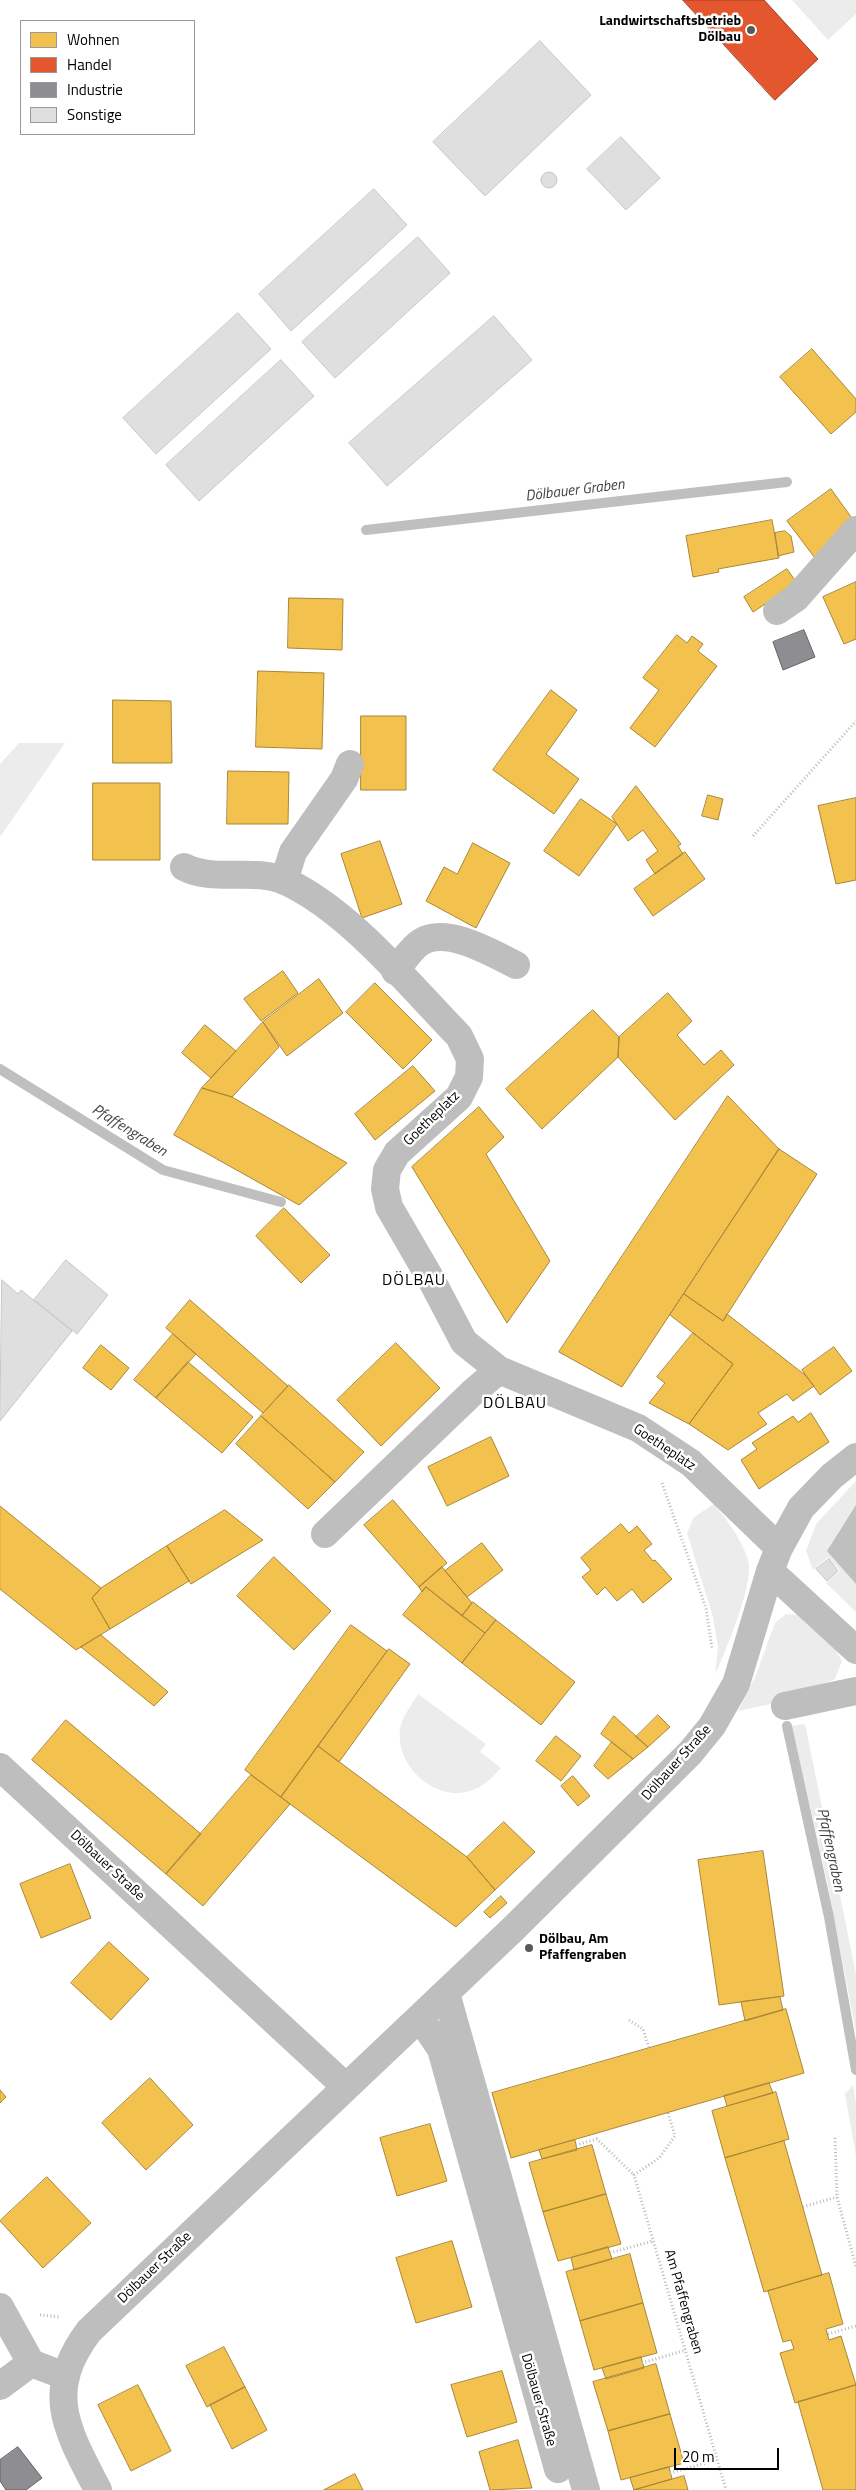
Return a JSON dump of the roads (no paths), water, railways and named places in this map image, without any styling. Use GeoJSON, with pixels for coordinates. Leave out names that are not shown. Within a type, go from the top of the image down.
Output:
{"type":"FeatureCollection","features":[{"type":"Feature","properties":{"kind":"street"},"geometry":{"type":"LineString","coordinates":[[777,611],[796,598],[818,576],[856,530]]}},
{"type":"Feature","properties":{"kind":"street"},"geometry":{"type":"LineString","coordinates":[[284,881],[293,852],[344,779],[350,764]]}},
{"type":"Feature","properties":{"kind":"street","name":"Goetheplatz"},"geometry":{"type":"LineString","coordinates":[[184,867],[195,873],[268,876],[284,881],[307,894],[352,927],[459,1036],[470,1058],[469,1078],[459,1097],[397,1153],[388,1170],[385,1189],[389,1207],[464,1342],[499,1370],[638,1428],[691,1463],[856,1650]]}},
{"type":"Feature","properties":{"kind":"street"},"geometry":{"type":"LineString","coordinates":[[395,971],[419,943],[431,937],[450,937],[482,948],[516,965]]}},
{"type":"Feature","properties":{"kind":"street"},"geometry":{"type":"LineString","coordinates":[[324,1534],[472,1393],[499,1370]]}},
{"type":"Feature","properties":{"kind":"street","name":"Dölbauer Straße"},"geometry":{"type":"LineString","coordinates":[[98,2490],[72,2438],[63,2407],[65,2376],[74,2351],[89,2331],[585,1860],[690,1753],[712,1726],[736,1684],[775,1560],[802,1508],[832,1476],[856,1457]]}},
{"type":"Feature","properties":{"kind":"street"},"geometry":{"type":"LineString","coordinates":[[785,1706],[856,1691]]}},
{"type":"Feature","properties":{"kind":"street","name":"Dölbauer Straße"},"geometry":{"type":"LineString","coordinates":[[0,1767],[346,2087]]}},
{"type":"Feature","properties":{"kind":"street"},"geometry":{"type":"LineString","coordinates":[[446,1993],[586,2490]]}},
{"type":"Feature","properties":{"kind":"street","name":"Dölbauer Straße"},"geometry":{"type":"LineString","coordinates":[[420,2018],[441,2049],[558,2469]]}},
{"type":"Feature","properties":{"kind":"street"},"geometry":{"type":"LineString","coordinates":[[0,2307],[31,2364],[65,2376]]}},
{"type":"Feature","properties":{"kind":"street"},"geometry":{"type":"LineString","coordinates":[[0,2386],[31,2364]]}},
{"type":"Feature","properties":{"kind":"waterway","name":"Dölbauer Graben"},"geometry":{"type":"LineString","coordinates":[[366,530],[787,482]]}},
{"type":"Feature","properties":{"kind":"waterway","name":"Pfaffengraben"},"geometry":{"type":"LineString","coordinates":[[0,1069],[163,1170],[281,1202]]}},
{"type":"Feature","properties":{"kind":"waterway","name":"Pfaffengraben"},"geometry":{"type":"LineString","coordinates":[[787,1726],[829,1917],[856,2070]]}},
{"type":"Feature","properties":{"kind":"place","name":"Landwirtschaftsbetrieb Dölbau"},"geometry":{"type":"Point","coordinates":[751,30]}},
{"type":"Feature","properties":{"kind":"place","name":"Dölbau, Am Pfaffengraben"},"geometry":{"type":"Point","coordinates":[529,1948]}},
{"type":"Feature","properties":{"kind":"district","name":"DÖLBAU"},"geometry":{"type":"Point","coordinates":[414,1281]}},
{"type":"Feature","properties":{"kind":"district","name":"DÖLBAU"},"geometry":{"type":"Point","coordinates":[515,1404]}}]}
